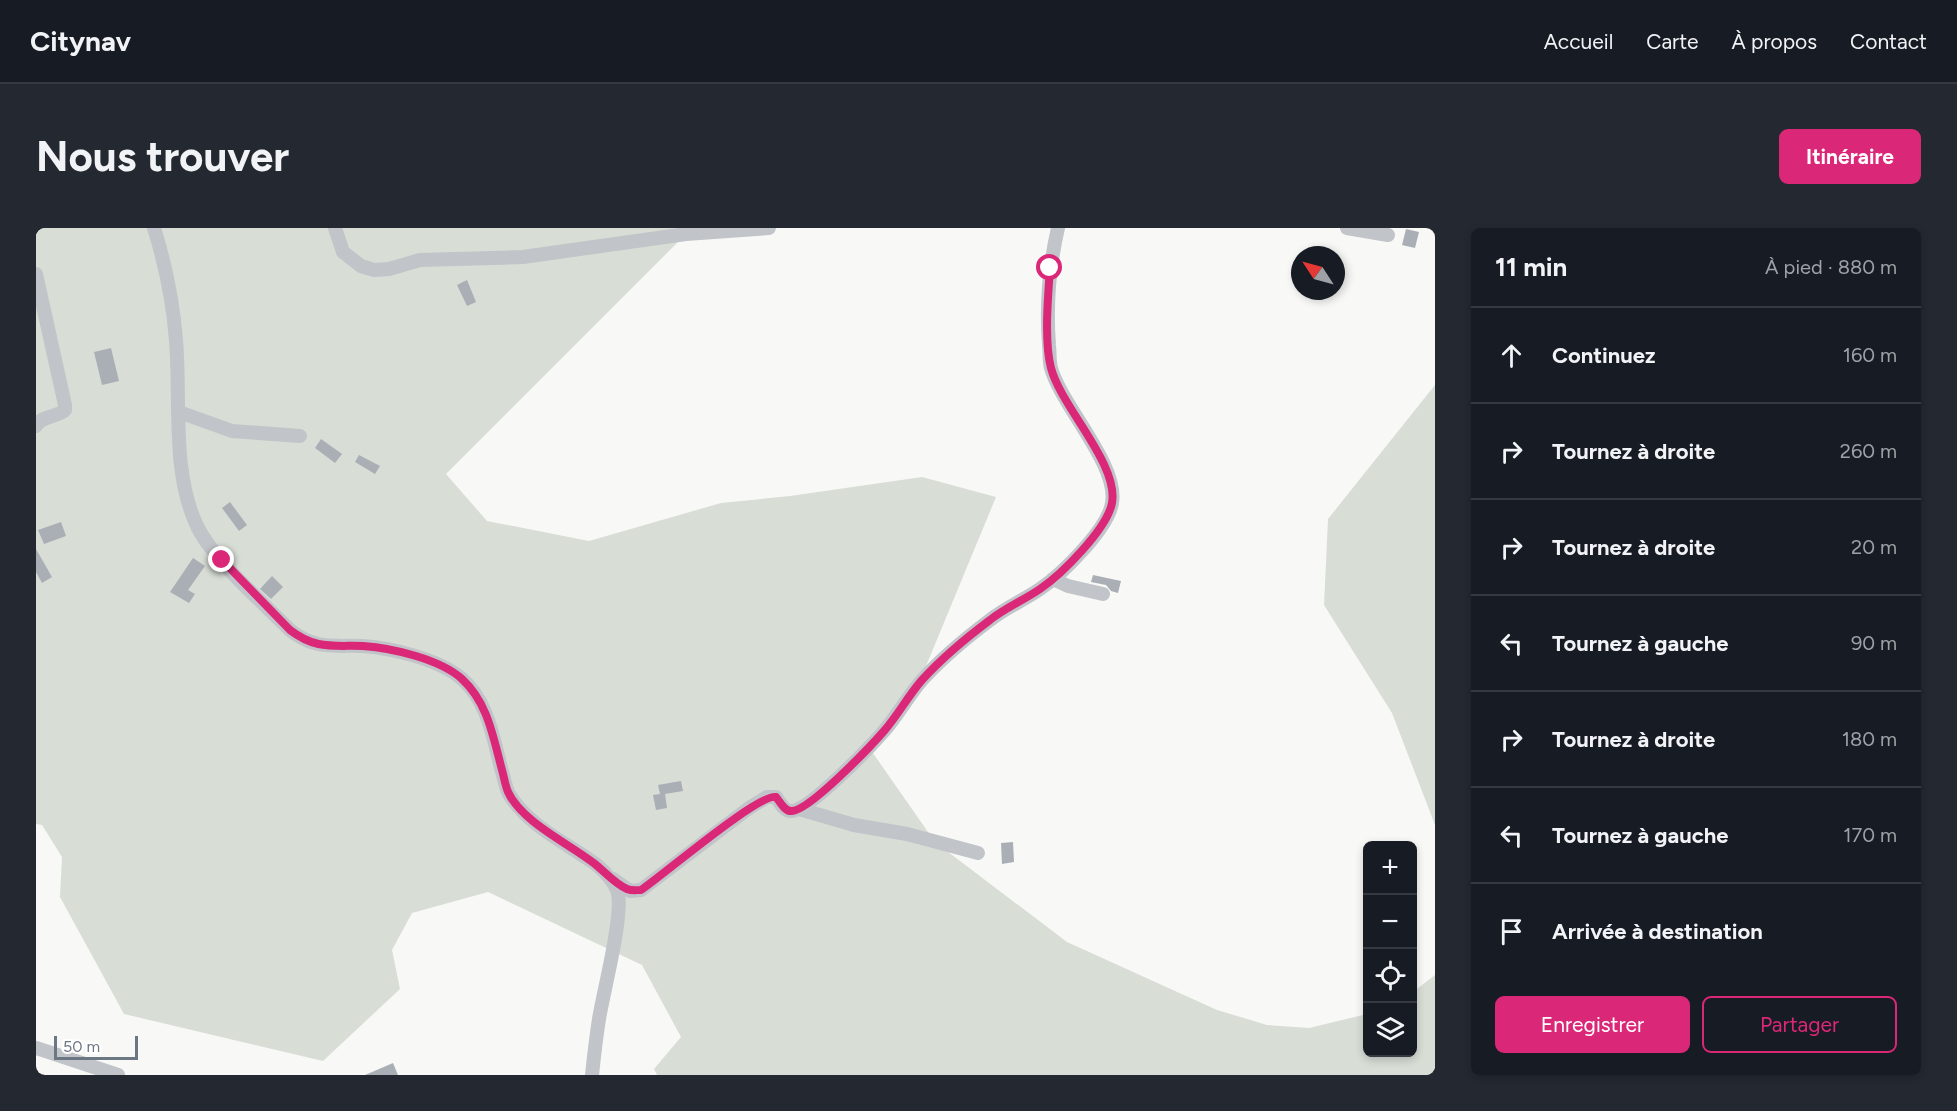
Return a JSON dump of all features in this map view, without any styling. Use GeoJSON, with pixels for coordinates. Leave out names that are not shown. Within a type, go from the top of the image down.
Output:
{"type":"FeatureCollection","features":[{"type":"Feature","properties":{"kind":"street"},"geometry":{"type":"LineString","coordinates":[[154,228],[168,285],[176,339],[183,479],[189,507],[200,531],[222,560],[300,638],[325,647],[364,646],[390,650],[440,665],[461,678],[476,696],[488,717],[507,791],[519,809],[630,891],[641,890],[728,822],[767,797],[776,797],[787,810],[792,812],[822,794],[883,732],[935,665],[991,619],[1053,579],[1084,548],[1108,517],[1113,502],[1111,485],[1103,465],[1051,368],[1048,296],[1050,268],[1058,228]]}},
{"type":"Feature","properties":{"kind":"street"},"geometry":{"type":"LineString","coordinates":[[334,228],[343,252],[361,266],[374,270],[420,260],[523,257],[633,240],[769,228]]}},
{"type":"Feature","properties":{"kind":"street"},"geometry":{"type":"LineString","coordinates":[[1347,228],[1388,235]]}},
{"type":"Feature","properties":{"kind":"street"},"geometry":{"type":"LineString","coordinates":[[36,274],[65,405],[65,410],[61,413],[41,419],[36,426]]}},
{"type":"Feature","properties":{"kind":"street"},"geometry":{"type":"LineString","coordinates":[[179,412],[232,431],[300,436]]}},
{"type":"Feature","properties":{"kind":"street"},"geometry":{"type":"LineString","coordinates":[[1053,579],[1068,586],[1102,594]]}},
{"type":"Feature","properties":{"kind":"street"},"geometry":{"type":"LineString","coordinates":[[799,809],[855,825],[908,834],[978,853]]}},
{"type":"Feature","properties":{"kind":"street"},"geometry":{"type":"LineString","coordinates":[[592,1075],[598,1022],[619,907],[618,892],[608,875]]}},
{"type":"Feature","properties":{"kind":"street"},"geometry":{"type":"LineString","coordinates":[[36,1048],[118,1075]]}},
{"type":"Feature","properties":{"kind":"shaded area"},"geometry":{"type":"Polygon","coordinates":[[[36,228],[692,228],[446,474],[487,521],[589,541],[721,503],[790,496],[922,477],[996,497],[919,683],[868,746],[935,842],[1067,942],[1217,1010],[1267,1025],[1309,1028],[1363,1015],[1363,1057],[1417,1057],[1417,989],[1435,975],[1435,1075],[657,1075],[654,1069],[681,1037],[642,965],[488,892],[412,913],[392,950],[400,989],[323,1061],[124,1014],[60,897],[62,857],[42,825],[36,824],[36,228]]]}},
{"type":"Feature","properties":{"kind":"shaded area"},"geometry":{"type":"Polygon","coordinates":[[[1435,385],[1435,825],[1392,713],[1324,605],[1328,519],[1435,385]]]}},
{"type":"Feature","properties":{"kind":"building"},"geometry":{"type":"Polygon","coordinates":[[[1406,229],[1419,232],[1415,248],[1402,245],[1406,229]]]}},
{"type":"Feature","properties":{"kind":"building"},"geometry":{"type":"Polygon","coordinates":[[[467,280],[476,302],[467,306],[457,285],[467,280]]]}},
{"type":"Feature","properties":{"kind":"building"},"geometry":{"type":"Polygon","coordinates":[[[111,348],[119,381],[102,385],[94,352],[111,348]]]}},
{"type":"Feature","properties":{"kind":"building"},"geometry":{"type":"Polygon","coordinates":[[[321,439],[342,454],[335,463],[315,448],[321,439]]]}},
{"type":"Feature","properties":{"kind":"building"},"geometry":{"type":"Polygon","coordinates":[[[359,455],[380,466],[375,474],[355,462],[359,455]]]}},
{"type":"Feature","properties":{"kind":"building"},"geometry":{"type":"Polygon","coordinates":[[[230,502],[247,525],[239,531],[222,508],[230,502]]]}},
{"type":"Feature","properties":{"kind":"building"},"geometry":{"type":"Polygon","coordinates":[[[61,522],[66,536],[44,544],[38,530],[61,522]]]}},
{"type":"Feature","properties":{"kind":"building"},"geometry":{"type":"Polygon","coordinates":[[[36,549],[52,577],[42,583],[36,572],[36,549]]]}},
{"type":"Feature","properties":{"kind":"building"},"geometry":{"type":"Polygon","coordinates":[[[193,558],[205,566],[188,590],[195,594],[189,603],[170,592],[193,558]]]}},
{"type":"Feature","properties":{"kind":"building"},"geometry":{"type":"Polygon","coordinates":[[[1093,575],[1121,581],[1118,593],[1111,591],[1106,585],[1091,582],[1093,575]]]}},
{"type":"Feature","properties":{"kind":"building"},"geometry":{"type":"Polygon","coordinates":[[[272,576],[283,587],[271,599],[260,589],[272,576]]]}},
{"type":"Feature","properties":{"kind":"building"},"geometry":{"type":"Polygon","coordinates":[[[681,781],[683,791],[665,794],[667,808],[656,810],[653,795],[660,794],[658,785],[681,781]]]}},
{"type":"Feature","properties":{"kind":"building"},"geometry":{"type":"Polygon","coordinates":[[[1013,842],[1014,862],[1002,864],[1001,843],[1013,842]]]}},
{"type":"Feature","properties":{"kind":"building"},"geometry":{"type":"Polygon","coordinates":[[[393,1063],[398,1075],[365,1075],[393,1063]]]}},
{"type":"Feature","properties":{"kind":"route"},"geometry":{"type":"LineString","coordinates":[[222,560],[300,638],[325,647],[364,646],[390,650],[440,665],[461,678],[476,696],[488,717],[507,791],[519,809],[597,865],[621,886],[630,891],[641,890],[728,822],[767,797],[776,797],[787,810],[792,812],[822,794],[883,732],[935,665],[991,619],[1053,579],[1084,548],[1108,517],[1113,502],[1111,485],[1083,426],[1051,368],[1048,328],[1050,268]]}}]}
